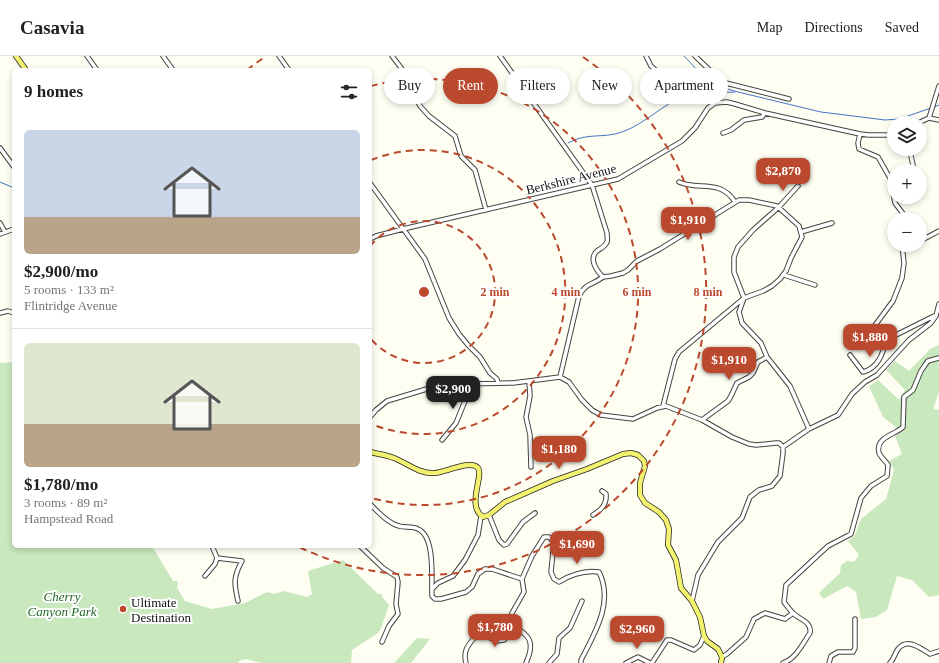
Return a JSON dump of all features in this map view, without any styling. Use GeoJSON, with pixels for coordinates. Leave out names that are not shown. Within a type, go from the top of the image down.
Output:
{"type":"FeatureCollection","features":[{"type":"Feature","properties":{"kind":"main road"},"geometry":{"type":"LineString","coordinates":[[16,56],[25,68]]}},
{"type":"Feature","properties":{"kind":"main road"},"geometry":{"type":"LineString","coordinates":[[372,453],[393,458],[422,472],[430,473],[436,473],[466,465],[476,465],[480,473],[475,495],[477,510],[481,516],[486,517],[505,502],[552,481],[587,469],[623,454],[631,453],[638,455],[644,461],[645,466],[640,483],[640,495],[645,503],[659,512],[666,520],[669,528],[668,545],[676,560],[679,584],[692,601],[700,618],[704,636],[707,641],[718,649],[722,657],[721,663]]}},
{"type":"Feature","properties":{"kind":"street"},"geometry":{"type":"LineString","coordinates":[[87,56],[96,68]]}},
{"type":"Feature","properties":{"kind":"street"},"geometry":{"type":"LineString","coordinates":[[163,56],[172,68]]}},
{"type":"Feature","properties":{"kind":"street"},"geometry":{"type":"LineString","coordinates":[[279,56],[288,68]]}},
{"type":"Feature","properties":{"kind":"street"},"geometry":{"type":"LineString","coordinates":[[392,56],[412,82],[420,106],[429,116],[455,136],[461,156],[466,162],[473,166],[475,170],[486,210]]}},
{"type":"Feature","properties":{"kind":"street"},"geometry":{"type":"LineString","coordinates":[[500,56],[592,185],[607,233],[608,241],[605,246],[596,252],[594,257],[596,268],[603,277]]}},
{"type":"Feature","properties":{"kind":"street"},"geometry":{"type":"LineString","coordinates":[[646,56],[653,68]]}},
{"type":"Feature","properties":{"kind":"street"},"geometry":{"type":"LineString","coordinates":[[695,56],[726,84],[789,99]]}},
{"type":"Feature","properties":{"kind":"street"},"geometry":{"type":"LineString","coordinates":[[939,86],[929,116],[939,120]]}},
{"type":"Feature","properties":{"kind":"street","name":"Berkshire Avenue"},"geometry":{"type":"LineString","coordinates":[[372,238],[403,229],[608,182],[626,175],[682,141],[695,128],[708,108],[715,103],[727,102],[765,113],[860,134],[887,135]]}},
{"type":"Feature","properties":{"kind":"street"},"geometry":{"type":"LineString","coordinates":[[723,132],[731,130],[744,120],[762,117],[765,113]]}},
{"type":"Feature","properties":{"kind":"street"},"geometry":{"type":"LineString","coordinates":[[860,134],[858,143],[859,149],[878,157],[887,170]]}},
{"type":"Feature","properties":{"kind":"street"},"geometry":{"type":"LineString","coordinates":[[0,148],[12,164]]}},
{"type":"Feature","properties":{"kind":"street"},"geometry":{"type":"LineString","coordinates":[[911,156],[913,164]]}},
{"type":"Feature","properties":{"kind":"street"},"geometry":{"type":"LineString","coordinates":[[679,182],[721,189],[732,196],[735,202]]}},
{"type":"Feature","properties":{"kind":"street"},"geometry":{"type":"LineString","coordinates":[[372,186],[425,260],[449,318],[459,334],[480,357],[490,373],[497,379],[498,383]]}},
{"type":"Feature","properties":{"kind":"street"},"geometry":{"type":"LineString","coordinates":[[798,186],[779,207],[753,230],[738,246],[734,256],[734,272],[744,298],[739,312],[742,323],[761,343],[767,357],[790,386],[809,429]]}},
{"type":"Feature","properties":{"kind":"street"},"geometry":{"type":"LineString","coordinates":[[560,377],[579,296],[585,286],[598,281],[603,277],[618,275],[628,270],[637,261],[739,200],[749,200],[779,207],[799,226],[802,232],[802,237],[784,275],[772,286],[744,298],[676,356],[663,406]]}},
{"type":"Feature","properties":{"kind":"street"},"geometry":{"type":"LineString","coordinates":[[0,223],[5,232]]}},
{"type":"Feature","properties":{"kind":"street"},"geometry":{"type":"LineString","coordinates":[[802,232],[832,223]]}},
{"type":"Feature","properties":{"kind":"street"},"geometry":{"type":"LineString","coordinates":[[0,234],[12,230]]}},
{"type":"Feature","properties":{"kind":"street"},"geometry":{"type":"LineString","coordinates":[[927,237],[939,231]]}},
{"type":"Feature","properties":{"kind":"street"},"geometry":{"type":"LineString","coordinates":[[903,252],[904,263],[902,278],[893,301],[873,328],[873,334],[877,338],[886,340],[936,316]]}},
{"type":"Feature","properties":{"kind":"street"},"geometry":{"type":"LineString","coordinates":[[784,275],[815,285]]}},
{"type":"Feature","properties":{"kind":"street"},"geometry":{"type":"LineString","coordinates":[[783,446],[809,429],[838,415],[852,394],[865,382],[878,376],[910,340],[931,323],[936,316],[939,304]]}},
{"type":"Feature","properties":{"kind":"street"},"geometry":{"type":"LineString","coordinates":[[0,313],[8,311],[12,312]]}},
{"type":"Feature","properties":{"kind":"street"},"geometry":{"type":"LineString","coordinates":[[850,355],[863,372],[866,371],[881,359],[886,340]]}},
{"type":"Feature","properties":{"kind":"street"},"geometry":{"type":"LineString","coordinates":[[702,420],[728,401],[737,384],[749,377],[753,373],[758,362],[767,357]]}},
{"type":"Feature","properties":{"kind":"street"},"geometry":{"type":"LineString","coordinates":[[783,663],[789,661],[793,657],[810,633],[811,628],[808,623],[793,613],[784,602],[786,585],[828,546],[851,534],[861,498],[872,486],[888,476],[888,465],[879,453],[880,441],[899,431],[903,427],[904,397],[913,390],[925,365],[928,362],[939,358]]}},
{"type":"Feature","properties":{"kind":"street"},"geometry":{"type":"LineString","coordinates":[[372,415],[387,401],[430,388],[460,384],[529,381],[560,377],[569,382],[588,406],[596,413],[601,415],[633,419],[663,406],[672,407],[702,420],[732,437],[749,444],[756,445],[779,443],[783,446]]}},
{"type":"Feature","properties":{"kind":"street"},"geometry":{"type":"LineString","coordinates":[[529,381],[530,396],[526,417],[530,436],[531,467]]}},
{"type":"Feature","properties":{"kind":"street"},"geometry":{"type":"LineString","coordinates":[[442,440],[456,423],[472,384]]}},
{"type":"Feature","properties":{"kind":"street"},"geometry":{"type":"LineString","coordinates":[[692,601],[698,576],[709,556],[723,536],[742,518],[750,497],[759,490],[772,486],[780,476],[783,446]]}},
{"type":"Feature","properties":{"kind":"street"},"geometry":{"type":"LineString","coordinates":[[593,516],[601,509],[607,500],[606,494],[602,491]]}},
{"type":"Feature","properties":{"kind":"street"},"geometry":{"type":"LineString","coordinates":[[372,506],[394,524],[400,527],[416,528],[423,532],[428,543],[432,567],[432,596],[435,599],[441,599],[466,592],[472,587],[478,574],[485,569],[522,579]]}},
{"type":"Feature","properties":{"kind":"street"},"geometry":{"type":"LineString","coordinates":[[489,515],[499,540],[504,545],[507,544],[523,522],[535,513]]}},
{"type":"Feature","properties":{"kind":"street"},"geometry":{"type":"LineString","coordinates":[[432,590],[438,583],[453,576],[465,560],[478,535],[481,516]]}},
{"type":"Feature","properties":{"kind":"street"},"geometry":{"type":"LineString","coordinates":[[466,663],[464,655],[468,645],[474,637],[486,636],[497,641],[504,640],[509,634],[512,613],[524,592],[522,579],[544,537],[549,537],[554,542],[551,572],[554,579],[559,582],[572,575],[591,571],[599,572],[604,582],[605,596],[598,627],[581,660],[581,663]]}},
{"type":"Feature","properties":{"kind":"street"},"geometry":{"type":"LineString","coordinates":[[205,576],[215,564],[217,558],[213,548]]}},
{"type":"Feature","properties":{"kind":"street"},"geometry":{"type":"LineString","coordinates":[[362,548],[398,580],[396,597],[398,614],[389,626],[382,642]]}},
{"type":"Feature","properties":{"kind":"street"},"geometry":{"type":"LineString","coordinates":[[217,558],[242,561],[234,576],[238,601]]}},
{"type":"Feature","properties":{"kind":"street"},"geometry":{"type":"LineString","coordinates":[[686,594],[695,592]]}},
{"type":"Feature","properties":{"kind":"street"},"geometry":{"type":"LineString","coordinates":[[549,663],[557,654],[559,638],[570,628],[582,601]]}},
{"type":"Feature","properties":{"kind":"street"},"geometry":{"type":"LineString","coordinates":[[722,657],[746,637],[754,620],[765,613],[785,619],[793,613]]}},
{"type":"Feature","properties":{"kind":"street"},"geometry":{"type":"LineString","coordinates":[[829,663],[829,659],[833,654],[838,652],[853,652],[855,648],[855,620]]}},
{"type":"Feature","properties":{"kind":"street"},"geometry":{"type":"LineString","coordinates":[[511,624],[528,636],[530,643],[530,656],[526,663]]}},
{"type":"Feature","properties":{"kind":"street"},"geometry":{"type":"LineString","coordinates":[[626,663],[638,658],[651,663],[667,640],[671,640],[694,650],[700,645],[704,636]]}},
{"type":"Feature","properties":{"kind":"street"},"geometry":{"type":"LineString","coordinates":[[890,663],[897,650],[904,645],[914,644],[930,654],[939,652]]}},
{"type":"Feature","properties":{"kind":"green space"},"geometry":{"type":"Polygon","coordinates":[[[939,345],[939,392],[933,409],[939,410],[939,595],[929,597],[912,580],[897,576],[887,610],[876,617],[861,619],[856,592],[847,586],[823,599],[819,593],[840,573],[841,565],[847,561],[854,562],[859,555],[848,541],[855,535],[861,519],[886,499],[894,470],[889,461],[902,454],[895,436],[902,432],[883,417],[869,386],[878,380],[899,400],[905,390],[886,370],[895,361],[909,371],[930,349],[939,345]]]}},
{"type":"Feature","properties":{"kind":"green space","name":"Cherry Canyon Park"},"geometry":{"type":"Polygon","coordinates":[[[12,362],[12,548],[153,548],[173,581],[178,581],[177,588],[185,601],[212,609],[245,603],[267,592],[274,594],[284,591],[307,597],[312,594],[308,571],[343,560],[378,594],[382,594],[382,597],[389,605],[378,633],[352,650],[351,663],[261,663],[246,659],[239,661],[238,663],[0,663],[0,363],[12,362]]]}},
{"type":"Feature","properties":{"kind":"green space"},"geometry":{"type":"Polygon","coordinates":[[[417,638],[430,639],[411,663],[394,663],[417,638]]]}},
{"type":"Feature","properties":{"kind":"waterway"},"geometry":{"type":"LineString","coordinates":[[684,56],[695,68]]}},
{"type":"Feature","properties":{"kind":"waterway"},"geometry":{"type":"LineString","coordinates":[[728,89],[821,112],[885,120],[899,119],[931,108]]}},
{"type":"Feature","properties":{"kind":"waterway"},"geometry":{"type":"LineString","coordinates":[[568,143],[582,138],[622,132],[638,124],[670,103],[692,93],[735,92]]}},
{"type":"Feature","properties":{"kind":"waterway"},"geometry":{"type":"LineString","coordinates":[[934,107],[939,105]]}},
{"type":"Feature","properties":{"kind":"waterway"},"geometry":{"type":"LineString","coordinates":[[0,182],[12,187]]}},
{"type":"Feature","properties":{"kind":"place","name":"Ultimate Destination"},"geometry":{"type":"Point","coordinates":[123,609]}}]}
